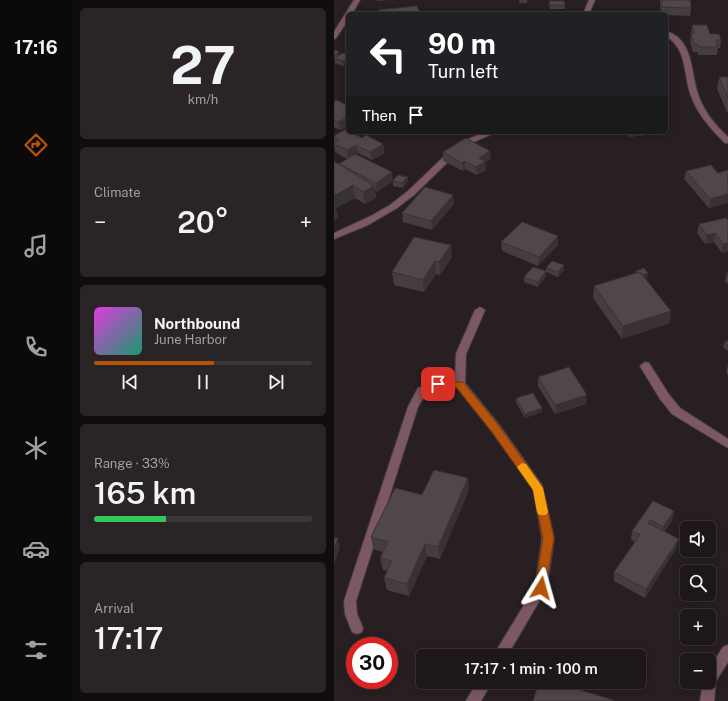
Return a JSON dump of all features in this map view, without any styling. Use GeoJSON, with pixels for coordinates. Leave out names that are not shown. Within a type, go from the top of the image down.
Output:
{"type":"FeatureCollection","features":[{"type":"Feature","properties":{"kind":"street"},"geometry":{"type":"LineString","coordinates":[[350,12],[357,0]]}},
{"type":"Feature","properties":{"kind":"street"},"geometry":{"type":"LineString","coordinates":[[587,12],[592,0]]}},
{"type":"Feature","properties":{"kind":"street"},"geometry":{"type":"LineString","coordinates":[[334,37],[346,18]]}},
{"type":"Feature","properties":{"kind":"street"},"geometry":{"type":"LineString","coordinates":[[668,35],[675,38],[684,48],[694,95],[708,123],[728,141]]}},
{"type":"Feature","properties":{"kind":"street"},"geometry":{"type":"LineString","coordinates":[[334,236],[365,223],[392,207],[411,193],[450,152],[466,143],[489,134]]}},
{"type":"Feature","properties":{"kind":"street"},"geometry":{"type":"LineString","coordinates":[[480,310],[461,354],[460,384],[496,429],[538,488],[548,538],[541,588],[504,649]]}},
{"type":"Feature","properties":{"kind":"street"},"geometry":{"type":"LineString","coordinates":[[645,366],[676,411],[728,444]]}},
{"type":"Feature","properties":{"kind":"street"},"geometry":{"type":"LineString","coordinates":[[357,628],[351,614],[350,601],[413,407],[422,391],[438,384],[460,384]]}},
{"type":"Feature","properties":{"kind":"street"},"geometry":{"type":"LineString","coordinates":[[707,701],[710,679],[728,651]]}},
{"type":"Feature","properties":{"kind":"street"},"geometry":{"type":"LineString","coordinates":[[473,701],[481,689]]}},
{"type":"Feature","properties":{"kind":"building"},"geometry":{"type":"Polygon","coordinates":[[[662,0],[690,0],[691,8],[662,7],[662,0]]]}},
{"type":"Feature","properties":{"kind":"building"},"geometry":{"type":"Polygon","coordinates":[[[549,1],[564,1],[565,5],[550,5],[549,1]]]}},
{"type":"Feature","properties":{"kind":"building"},"geometry":{"type":"Polygon","coordinates":[[[417,6],[419,12],[378,12],[378,10],[417,6]]]}},
{"type":"Feature","properties":{"kind":"building"},"geometry":{"type":"Polygon","coordinates":[[[692,25],[707,25],[710,34],[719,34],[721,40],[716,40],[718,47],[699,47],[698,44],[694,44],[691,33],[694,33],[692,25]]]}},
{"type":"Feature","properties":{"kind":"building"},"geometry":{"type":"Polygon","coordinates":[[[334,50],[339,51],[337,54],[334,54],[334,50]]]}},
{"type":"Feature","properties":{"kind":"building"},"geometry":{"type":"Polygon","coordinates":[[[343,53],[346,54],[346,59],[342,61],[334,58],[343,53]]]}},
{"type":"Feature","properties":{"kind":"building"},"geometry":{"type":"Polygon","coordinates":[[[719,77],[728,77],[728,98],[719,77]]]}},
{"type":"Feature","properties":{"kind":"building"},"geometry":{"type":"Polygon","coordinates":[[[337,100],[346,105],[346,118],[338,122],[334,119],[334,101],[337,100]]]}},
{"type":"Feature","properties":{"kind":"building"},"geometry":{"type":"Polygon","coordinates":[[[346,129],[346,134],[355,134],[362,138],[366,135],[383,144],[370,152],[356,145],[347,150],[334,144],[339,140],[334,138],[334,136],[346,129]]]}},
{"type":"Feature","properties":{"kind":"building"},"geometry":{"type":"Polygon","coordinates":[[[466,138],[490,151],[479,158],[485,161],[476,167],[465,161],[462,163],[443,152],[466,138]]]}},
{"type":"Feature","properties":{"kind":"building"},"geometry":{"type":"Polygon","coordinates":[[[355,154],[392,172],[376,183],[339,164],[355,154]]]}},
{"type":"Feature","properties":{"kind":"building"},"geometry":{"type":"Polygon","coordinates":[[[334,161],[374,186],[363,192],[353,185],[334,196],[334,161]]]}},
{"type":"Feature","properties":{"kind":"building"},"geometry":{"type":"Polygon","coordinates":[[[711,165],[718,173],[728,170],[728,194],[710,199],[686,171],[711,165]]]}},
{"type":"Feature","properties":{"kind":"building"},"geometry":{"type":"Polygon","coordinates":[[[398,175],[408,177],[402,183],[393,181],[398,175]]]}},
{"type":"Feature","properties":{"kind":"building"},"geometry":{"type":"Polygon","coordinates":[[[425,187],[453,195],[431,221],[402,213],[425,187]]]}},
{"type":"Feature","properties":{"kind":"building"},"geometry":{"type":"Polygon","coordinates":[[[726,218],[728,220],[728,243],[723,244],[716,233],[707,235],[699,224],[726,218]]]}},
{"type":"Feature","properties":{"kind":"building"},"geometry":{"type":"Polygon","coordinates":[[[522,222],[558,236],[539,257],[501,242],[522,222]]]}},
{"type":"Feature","properties":{"kind":"building"},"geometry":{"type":"Polygon","coordinates":[[[414,237],[451,245],[439,262],[435,261],[423,280],[392,272],[414,237]]]}},
{"type":"Feature","properties":{"kind":"building"},"geometry":{"type":"Polygon","coordinates":[[[552,261],[564,265],[558,272],[546,268],[552,261]]]}},
{"type":"Feature","properties":{"kind":"building"},"geometry":{"type":"Polygon","coordinates":[[[533,267],[546,271],[538,282],[524,277],[533,267]]]}},
{"type":"Feature","properties":{"kind":"building"},"geometry":{"type":"Polygon","coordinates":[[[644,268],[648,273],[642,275],[640,272],[637,273],[636,271],[644,268]]]}},
{"type":"Feature","properties":{"kind":"building"},"geometry":{"type":"Polygon","coordinates":[[[640,272],[671,311],[623,326],[594,286],[640,272]]]}},
{"type":"Feature","properties":{"kind":"building"},"geometry":{"type":"Polygon","coordinates":[[[728,340],[728,346],[724,343],[728,340]]]}},
{"type":"Feature","properties":{"kind":"building"},"geometry":{"type":"Polygon","coordinates":[[[569,367],[587,395],[555,405],[538,377],[569,367]]]}},
{"type":"Feature","properties":{"kind":"building"},"geometry":{"type":"Polygon","coordinates":[[[533,393],[542,408],[525,414],[516,398],[533,393]]]}},
{"type":"Feature","properties":{"kind":"building"},"geometry":{"type":"Polygon","coordinates":[[[434,470],[468,478],[438,547],[425,544],[407,584],[384,578],[392,561],[380,558],[388,542],[371,537],[395,488],[422,495],[434,470]]]}},
{"type":"Feature","properties":{"kind":"building"},"geometry":{"type":"Polygon","coordinates":[[[653,501],[674,511],[663,527],[650,520],[648,523],[679,539],[646,589],[614,572],[640,535],[632,531],[653,501]]]}},
{"type":"Feature","properties":{"kind":"building"},"geometry":{"type":"Polygon","coordinates":[[[334,538],[338,538],[334,550],[334,538]]]}},
{"type":"Feature","properties":{"kind":"building"},"geometry":{"type":"Polygon","coordinates":[[[537,689],[577,689],[613,700],[613,701],[533,701],[537,689]]]}},
{"type":"Feature","properties":{"kind":"slow traffic"},"geometry":{"type":"LineString","coordinates":[[522,467],[538,488],[543,512]]}},
{"type":"Feature","properties":{"kind":"route"},"geometry":{"type":"LineString","coordinates":[[438,384],[460,384],[496,429],[538,488],[548,538],[541,588]]}}]}
